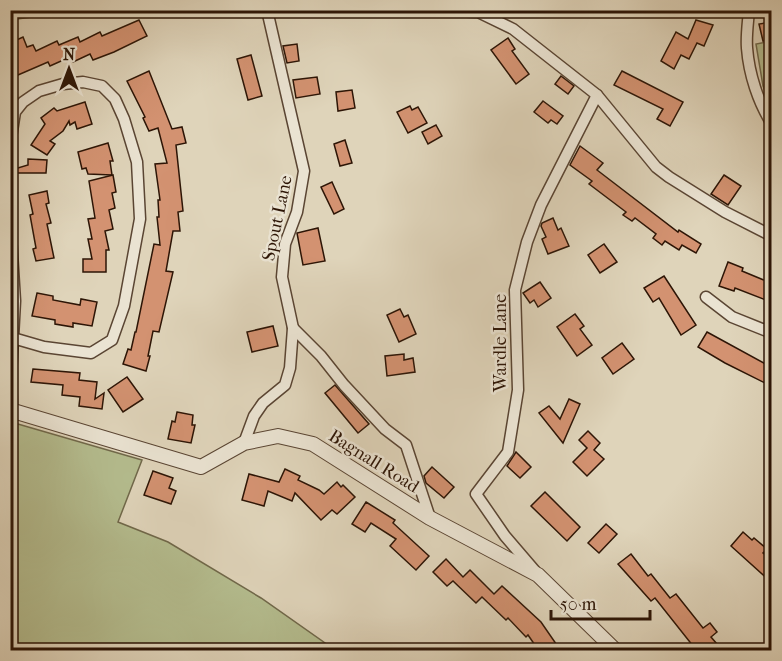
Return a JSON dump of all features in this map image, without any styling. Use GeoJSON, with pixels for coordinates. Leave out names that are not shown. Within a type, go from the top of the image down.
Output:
{"type":"FeatureCollection","features":[{"type":"Feature","properties":{"kind":"street","name":"Spout Lane"},"geometry":{"type":"LineString","coordinates":[[244,442],[254,416],[263,403],[285,385],[290,368],[293,328],[282,278],[285,243],[297,212],[304,171],[267,10]]}},
{"type":"Feature","properties":{"kind":"street"},"geometry":{"type":"LineString","coordinates":[[432,10],[478,12],[513,29],[597,96],[662,172],[725,212],[771,236]]}},
{"type":"Feature","properties":{"kind":"street"},"geometry":{"type":"LineString","coordinates":[[749,10],[746,46],[748,60],[755,87],[771,124]]}},
{"type":"Feature","properties":{"kind":"street"},"geometry":{"type":"LineString","coordinates":[[10,144],[15,112],[23,102],[39,91],[82,82],[102,86],[115,99],[124,119],[137,162],[140,219],[124,306],[112,340],[91,353],[44,347],[13,338]]}},
{"type":"Feature","properties":{"kind":"street","name":"Wardle Lane"},"geometry":{"type":"LineString","coordinates":[[538,575],[505,536],[476,494],[508,452],[518,390],[515,290],[527,242],[541,205],[597,96]]}},
{"type":"Feature","properties":{"kind":"street"},"geometry":{"type":"LineString","coordinates":[[10,220],[14,268],[11,410]]}},
{"type":"Feature","properties":{"kind":"street"},"geometry":{"type":"LineString","coordinates":[[706,297],[732,317],[771,333]]}},
{"type":"Feature","properties":{"kind":"street"},"geometry":{"type":"LineString","coordinates":[[293,328],[385,429],[406,445],[430,518]]}},
{"type":"Feature","properties":{"kind":"street","name":"Bagnall Road"},"geometry":{"type":"LineString","coordinates":[[11,410],[201,467],[244,442],[278,435],[313,444],[430,518],[538,575],[615,651]]}},
{"type":"Feature","properties":{"kind":"green space"},"geometry":{"type":"Polygon","coordinates":[[[11,10],[74,10],[74,11],[11,20],[11,10]]]}},
{"type":"Feature","properties":{"kind":"green space"},"geometry":{"type":"Polygon","coordinates":[[[772,41],[771,107],[763,86],[756,44],[772,41]]]}},
{"type":"Feature","properties":{"kind":"green space"},"geometry":{"type":"Polygon","coordinates":[[[11,422],[142,460],[118,522],[168,542],[261,598],[335,650],[11,650],[11,422]]]}},
{"type":"Feature","properties":{"kind":"building"},"geometry":{"type":"Polygon","coordinates":[[[139,20],[147,36],[114,52],[93,60],[90,54],[73,62],[70,57],[50,66],[48,62],[18,75],[16,71],[10,74],[10,43],[23,37],[27,47],[33,45],[36,51],[57,41],[59,45],[78,37],[80,42],[100,32],[102,36],[139,20]]]}},
{"type":"Feature","properties":{"kind":"building"},"geometry":{"type":"Polygon","coordinates":[[[696,20],[713,25],[704,46],[697,43],[689,59],[681,55],[674,69],[661,61],[676,32],[688,39],[696,20]]]}},
{"type":"Feature","properties":{"kind":"building"},"geometry":{"type":"Polygon","coordinates":[[[771,22],[771,39],[763,41],[759,24],[771,22]]]}},
{"type":"Feature","properties":{"kind":"building"},"geometry":{"type":"Polygon","coordinates":[[[508,38],[515,49],[512,51],[529,74],[516,84],[491,50],[508,38]]]}},
{"type":"Feature","properties":{"kind":"building"},"geometry":{"type":"Polygon","coordinates":[[[297,44],[299,61],[287,63],[283,46],[297,44]]]}},
{"type":"Feature","properties":{"kind":"building"},"geometry":{"type":"Polygon","coordinates":[[[251,55],[262,96],[248,100],[237,59],[251,55]]]}},
{"type":"Feature","properties":{"kind":"building"},"geometry":{"type":"Polygon","coordinates":[[[149,71],[172,129],[182,127],[186,143],[176,145],[183,211],[178,212],[180,231],[173,231],[166,271],[173,272],[159,332],[153,331],[146,371],[123,364],[128,349],[131,350],[136,332],[154,244],[160,245],[157,217],[159,217],[158,200],[160,200],[155,164],[167,163],[158,128],[149,131],[143,118],[145,117],[127,81],[149,71]]]}},
{"type":"Feature","properties":{"kind":"building"},"geometry":{"type":"Polygon","coordinates":[[[622,71],[683,102],[670,126],[657,119],[663,109],[614,85],[622,71]]]}},
{"type":"Feature","properties":{"kind":"building"},"geometry":{"type":"Polygon","coordinates":[[[561,76],[574,86],[568,94],[555,84],[561,76]]]}},
{"type":"Feature","properties":{"kind":"building"},"geometry":{"type":"Polygon","coordinates":[[[317,77],[320,94],[296,98],[293,80],[317,77]]]}},
{"type":"Feature","properties":{"kind":"building"},"geometry":{"type":"Polygon","coordinates":[[[352,90],[355,108],[338,111],[336,92],[352,90]]]}},
{"type":"Feature","properties":{"kind":"building"},"geometry":{"type":"Polygon","coordinates":[[[543,101],[563,116],[557,124],[551,120],[548,123],[534,112],[543,101]]]}},
{"type":"Feature","properties":{"kind":"building"},"geometry":{"type":"Polygon","coordinates":[[[85,102],[92,124],[77,129],[75,122],[70,125],[69,121],[63,131],[50,141],[55,144],[47,155],[31,145],[45,124],[41,118],[54,108],[57,111],[85,102]]]}},
{"type":"Feature","properties":{"kind":"building"},"geometry":{"type":"Polygon","coordinates":[[[410,106],[412,110],[418,107],[427,123],[408,133],[397,112],[410,106]]]}},
{"type":"Feature","properties":{"kind":"building"},"geometry":{"type":"Polygon","coordinates":[[[436,125],[442,136],[428,144],[422,132],[436,125]]]}},
{"type":"Feature","properties":{"kind":"building"},"geometry":{"type":"Polygon","coordinates":[[[345,140],[352,163],[340,166],[334,144],[345,140]]]}},
{"type":"Feature","properties":{"kind":"building"},"geometry":{"type":"Polygon","coordinates":[[[108,143],[113,161],[110,161],[112,175],[88,174],[86,168],[82,169],[78,152],[108,143]]]}},
{"type":"Feature","properties":{"kind":"building"},"geometry":{"type":"Polygon","coordinates":[[[580,146],[603,163],[597,170],[678,232],[679,230],[701,244],[696,253],[682,245],[679,250],[665,241],[662,245],[653,238],[656,234],[635,218],[632,221],[623,215],[626,212],[589,184],[592,181],[570,165],[580,146]]]}},
{"type":"Feature","properties":{"kind":"building"},"geometry":{"type":"Polygon","coordinates":[[[28,159],[47,160],[46,173],[11,173],[11,170],[28,165],[28,159]]]}},
{"type":"Feature","properties":{"kind":"building"},"geometry":{"type":"Polygon","coordinates":[[[113,175],[116,192],[112,193],[115,208],[109,210],[113,229],[105,231],[109,250],[106,250],[106,272],[83,272],[83,259],[92,259],[88,239],[92,239],[88,219],[95,218],[89,181],[113,175]]]}},
{"type":"Feature","properties":{"kind":"building"},"geometry":{"type":"Polygon","coordinates":[[[724,175],[741,186],[728,205],[711,194],[724,175]]]}},
{"type":"Feature","properties":{"kind":"building"},"geometry":{"type":"Polygon","coordinates":[[[332,182],[344,209],[334,214],[321,187],[332,182]]]}},
{"type":"Feature","properties":{"kind":"building"},"geometry":{"type":"Polygon","coordinates":[[[47,191],[49,203],[46,204],[51,223],[47,224],[54,258],[36,261],[30,215],[33,214],[29,195],[47,191]]]}},
{"type":"Feature","properties":{"kind":"building"},"geometry":{"type":"Polygon","coordinates":[[[553,218],[558,230],[561,228],[569,246],[548,254],[542,239],[546,237],[541,226],[542,223],[553,218]]]}},
{"type":"Feature","properties":{"kind":"building"},"geometry":{"type":"Polygon","coordinates":[[[318,228],[325,261],[303,265],[297,233],[318,228]]]}},
{"type":"Feature","properties":{"kind":"building"},"geometry":{"type":"Polygon","coordinates":[[[604,244],[617,262],[600,273],[588,255],[604,244]]]}},
{"type":"Feature","properties":{"kind":"building"},"geometry":{"type":"Polygon","coordinates":[[[728,262],[743,268],[742,271],[771,283],[771,302],[735,288],[734,291],[719,286],[728,262]]]}},
{"type":"Feature","properties":{"kind":"building"},"geometry":{"type":"Polygon","coordinates":[[[664,276],[696,325],[681,335],[659,298],[653,302],[644,288],[664,276]]]}},
{"type":"Feature","properties":{"kind":"building"},"geometry":{"type":"Polygon","coordinates":[[[540,282],[551,298],[538,307],[534,300],[530,303],[523,293],[540,282]]]}},
{"type":"Feature","properties":{"kind":"building"},"geometry":{"type":"Polygon","coordinates":[[[37,293],[53,296],[53,300],[80,305],[81,299],[97,302],[92,326],[73,323],[73,327],[55,324],[55,320],[32,316],[37,293]]]}},
{"type":"Feature","properties":{"kind":"building"},"geometry":{"type":"Polygon","coordinates":[[[400,309],[404,317],[408,315],[416,334],[399,342],[387,315],[400,309]]]}},
{"type":"Feature","properties":{"kind":"building"},"geometry":{"type":"Polygon","coordinates":[[[575,314],[584,326],[580,329],[592,345],[577,356],[557,327],[575,314]]]}},
{"type":"Feature","properties":{"kind":"building"},"geometry":{"type":"Polygon","coordinates":[[[273,326],[278,346],[252,352],[247,332],[273,326]]]}},
{"type":"Feature","properties":{"kind":"building"},"geometry":{"type":"Polygon","coordinates":[[[707,332],[771,367],[771,386],[698,347],[707,332]]]}},
{"type":"Feature","properties":{"kind":"building"},"geometry":{"type":"Polygon","coordinates":[[[622,343],[634,359],[613,374],[602,358],[622,343]]]}},
{"type":"Feature","properties":{"kind":"building"},"geometry":{"type":"Polygon","coordinates":[[[404,354],[404,360],[413,358],[415,372],[387,376],[385,356],[404,354]]]}},
{"type":"Feature","properties":{"kind":"building"},"geometry":{"type":"Polygon","coordinates":[[[33,369],[80,373],[79,380],[97,382],[95,399],[104,393],[102,409],[79,406],[80,397],[62,395],[63,385],[31,382],[33,369]]]}},
{"type":"Feature","properties":{"kind":"building"},"geometry":{"type":"Polygon","coordinates":[[[127,377],[143,399],[123,412],[108,390],[127,377]]]}},
{"type":"Feature","properties":{"kind":"building"},"geometry":{"type":"Polygon","coordinates":[[[335,385],[369,424],[358,433],[325,393],[335,385]]]}},
{"type":"Feature","properties":{"kind":"building"},"geometry":{"type":"Polygon","coordinates":[[[569,399],[580,404],[563,443],[539,413],[549,406],[560,419],[569,399]]]}},
{"type":"Feature","properties":{"kind":"building"},"geometry":{"type":"Polygon","coordinates":[[[177,412],[193,415],[192,425],[195,425],[191,443],[168,439],[172,421],[175,422],[177,412]]]}},
{"type":"Feature","properties":{"kind":"building"},"geometry":{"type":"Polygon","coordinates":[[[588,431],[600,443],[594,450],[604,459],[587,476],[573,462],[587,448],[579,440],[588,431]]]}},
{"type":"Feature","properties":{"kind":"building"},"geometry":{"type":"Polygon","coordinates":[[[516,452],[531,467],[520,478],[507,466],[516,452]]]}},
{"type":"Feature","properties":{"kind":"building"},"geometry":{"type":"Polygon","coordinates":[[[432,467],[454,487],[444,498],[426,483],[424,476],[432,467]]]}},
{"type":"Feature","properties":{"kind":"building"},"geometry":{"type":"Polygon","coordinates":[[[285,469],[300,476],[298,480],[324,494],[337,482],[355,497],[337,514],[332,510],[321,520],[295,493],[292,501],[268,491],[264,506],[242,500],[249,474],[279,482],[285,469]]]}},
{"type":"Feature","properties":{"kind":"building"},"geometry":{"type":"Polygon","coordinates":[[[153,471],[173,478],[169,488],[176,491],[171,504],[144,495],[153,471]]]}},
{"type":"Feature","properties":{"kind":"building"},"geometry":{"type":"Polygon","coordinates":[[[545,492],[580,527],[567,541],[531,506],[545,492]]]}},
{"type":"Feature","properties":{"kind":"building"},"geometry":{"type":"Polygon","coordinates":[[[366,502],[395,520],[393,523],[429,556],[416,570],[390,546],[396,539],[371,523],[365,532],[352,524],[366,502]]]}},
{"type":"Feature","properties":{"kind":"building"},"geometry":{"type":"Polygon","coordinates":[[[606,524],[617,534],[599,553],[588,543],[606,524]]]}},
{"type":"Feature","properties":{"kind":"building"},"geometry":{"type":"Polygon","coordinates":[[[743,532],[767,549],[763,553],[771,560],[771,582],[731,546],[743,532]]]}},
{"type":"Feature","properties":{"kind":"building"},"geometry":{"type":"Polygon","coordinates":[[[631,554],[648,576],[651,574],[670,598],[676,594],[703,628],[710,623],[717,632],[711,637],[717,644],[708,651],[697,651],[655,598],[651,601],[618,564],[631,554]]]}},
{"type":"Feature","properties":{"kind":"building"},"geometry":{"type":"Polygon","coordinates":[[[446,559],[463,577],[470,570],[494,594],[502,586],[541,622],[561,651],[539,651],[528,635],[526,637],[508,618],[506,620],[482,597],[476,603],[453,581],[447,586],[433,572],[446,559]]]}}]}
